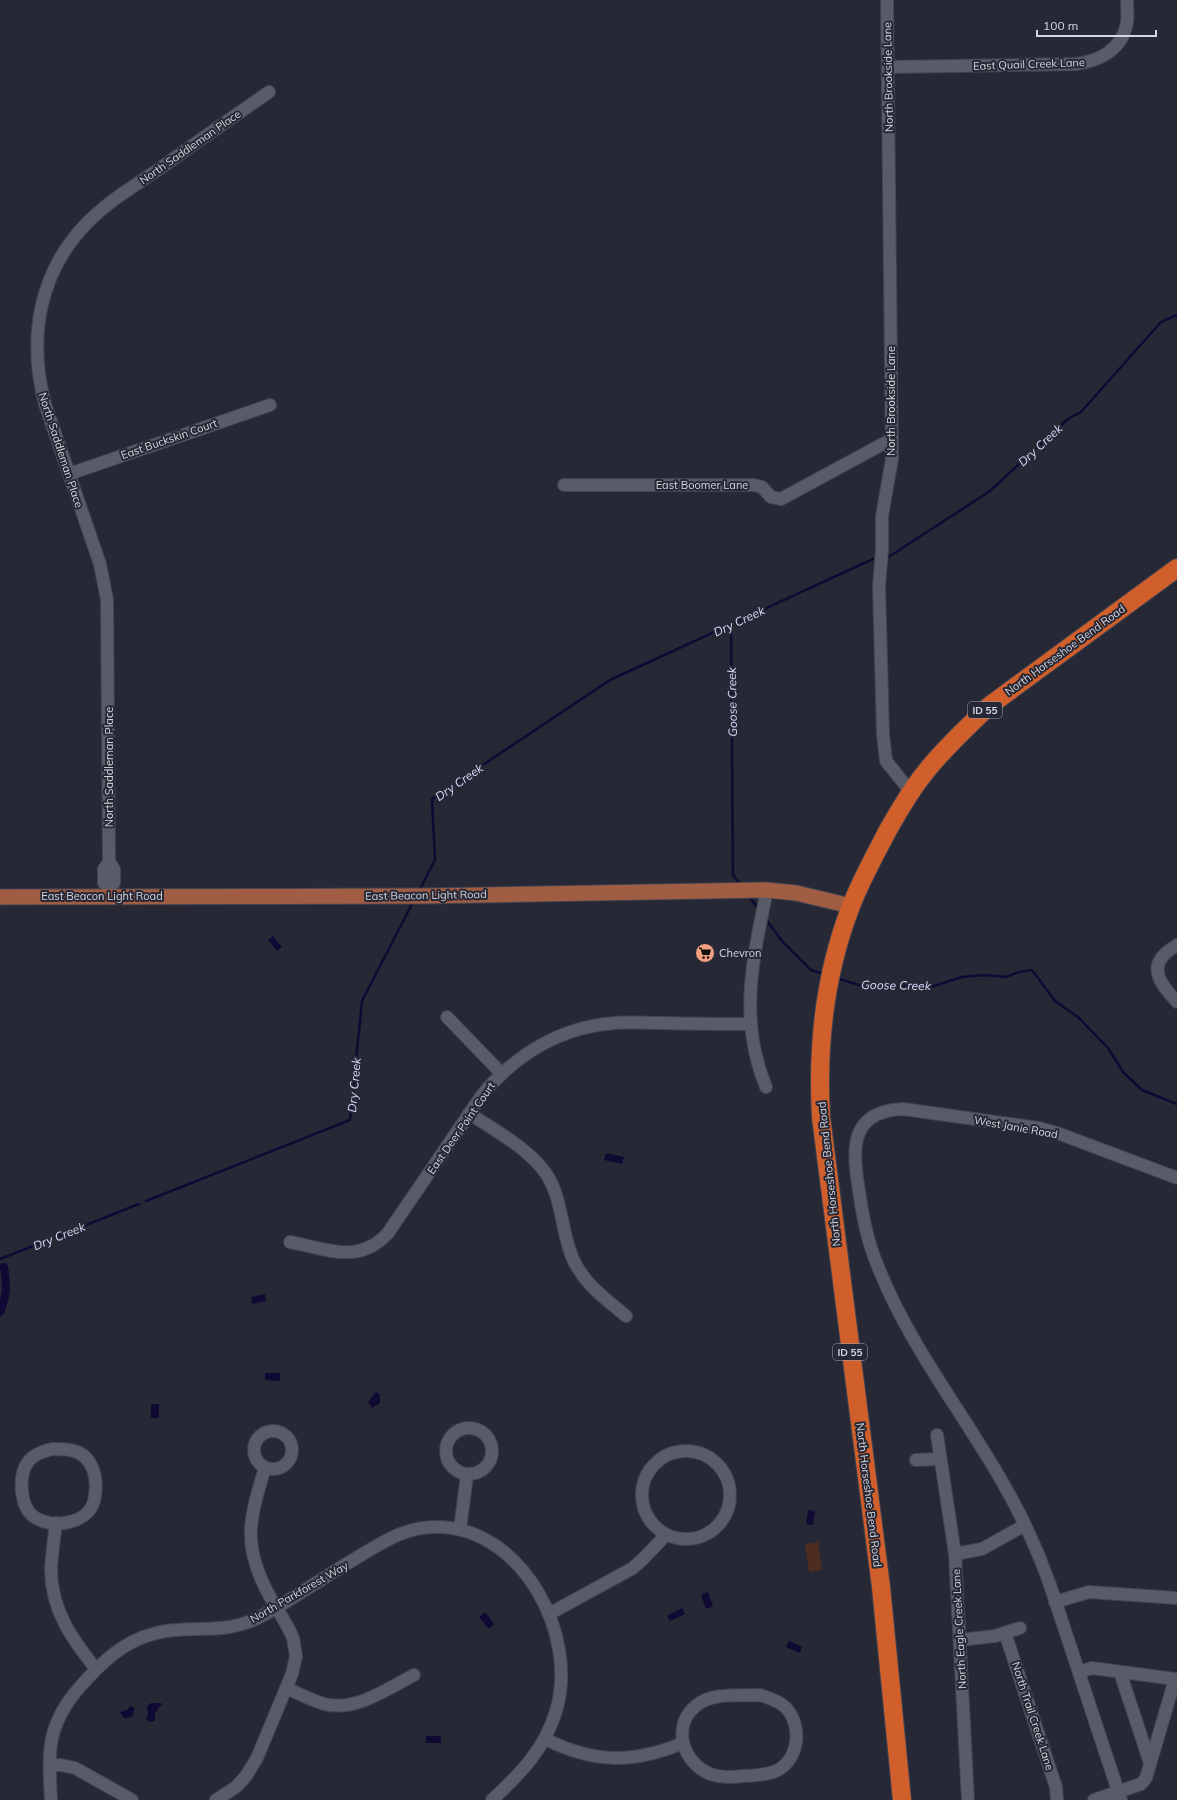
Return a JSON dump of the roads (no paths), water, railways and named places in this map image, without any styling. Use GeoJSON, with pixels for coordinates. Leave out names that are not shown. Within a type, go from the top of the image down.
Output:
{"type":"FeatureCollection","features":[{"type":"Feature","properties":{"kind":"highway","name":"North Horseshoe Bend Road"},"geometry":{"type":"LineString","coordinates":[[902,1800],[882,1603],[821,1117],[820,1075],[823,1023],[832,973],[851,906],[880,845],[898,812],[923,774],[989,706],[1033,672],[1177,568]]}},
{"type":"Feature","properties":{"kind":"main road","name":"East Beacon Light Road"},"geometry":{"type":"LineString","coordinates":[[0,897],[110,892],[426,896],[767,890],[796,893],[851,906]]}},
{"type":"Feature","properties":{"kind":"street","name":"North Brookside Lane"},"geometry":{"type":"LineString","coordinates":[[887,0],[892,458],[882,516],[882,550],[879,586],[883,734],[886,761],[911,792]]}},
{"type":"Feature","properties":{"kind":"street","name":"East Quail Creek Lane"},"geometry":{"type":"LineString","coordinates":[[888,67],[1076,64],[1092,62],[1108,53],[1120,41],[1127,23],[1127,0]]}},
{"type":"Feature","properties":{"kind":"street","name":"North Saddleman Place"},"geometry":{"type":"LineString","coordinates":[[110,892],[114,883],[114,869],[109,862],[107,600],[100,564],[45,404],[37,368],[37,331],[40,313],[44,295],[55,269],[74,238],[100,211],[269,92]]}},
{"type":"Feature","properties":{"kind":"street","name":"East Buckskin Court"},"geometry":{"type":"LineString","coordinates":[[69,474],[270,405]]}},
{"type":"Feature","properties":{"kind":"street","name":"East Boomer Lane"},"geometry":{"type":"LineString","coordinates":[[564,485],[754,484],[762,487],[771,497],[781,499],[892,439]]}},
{"type":"Feature","properties":{"kind":"street"},"geometry":{"type":"LineString","coordinates":[[766,1087],[759,1070],[750,1024],[752,969],[767,890]]}},
{"type":"Feature","properties":{"kind":"street"},"geometry":{"type":"LineString","coordinates":[[1177,945],[1164,954],[1157,968],[1157,975],[1161,982],[1177,1002]]}},
{"type":"Feature","properties":{"kind":"street"},"geometry":{"type":"LineString","coordinates":[[447,1017],[501,1073]]}},
{"type":"Feature","properties":{"kind":"street","name":"East Deer Point Court"},"geometry":{"type":"LineString","coordinates":[[290,1242],[348,1252],[364,1251],[373,1246],[388,1233],[482,1095],[501,1073],[533,1049],[549,1040],[567,1033],[598,1025],[617,1023],[750,1024]]}},
{"type":"Feature","properties":{"kind":"street","name":"West Janie Road"},"geometry":{"type":"LineString","coordinates":[[1025,1525],[999,1477],[909,1332],[878,1268],[868,1238],[862,1209],[855,1160],[855,1145],[858,1134],[864,1124],[873,1115],[887,1109],[903,1109],[1039,1128],[1060,1134],[1177,1178]]}},
{"type":"Feature","properties":{"kind":"street"},"geometry":{"type":"LineString","coordinates":[[469,1113],[521,1149],[540,1165],[553,1187],[569,1245],[578,1269],[594,1290],[626,1316]]}},
{"type":"Feature","properties":{"kind":"street","name":"North Eagle Creek Lane"},"geometry":{"type":"LineString","coordinates":[[937,1436],[955,1554],[968,1800]]}},
{"type":"Feature","properties":{"kind":"street"},"geometry":{"type":"LineString","coordinates":[[52,1449],[70,1450],[82,1454],[93,1465],[96,1478],[96,1494],[92,1508],[82,1519],[68,1523],[56,1523],[43,1522],[32,1515],[25,1505],[22,1494],[22,1475],[27,1462],[38,1453],[52,1449]]}},
{"type":"Feature","properties":{"kind":"street"},"geometry":{"type":"LineString","coordinates":[[685,1452],[698,1453],[710,1459],[720,1468],[727,1479],[730,1492],[729,1505],[724,1518],[716,1528],[704,1535],[692,1539],[679,1539],[666,1535],[655,1527],[648,1517],[643,1505],[642,1492],[645,1479],[652,1468],[661,1459],[673,1454],[685,1452]]}},
{"type":"Feature","properties":{"kind":"street"},"geometry":{"type":"LineString","coordinates":[[916,1460],[940,1458]]}},
{"type":"Feature","properties":{"kind":"street"},"geometry":{"type":"LineString","coordinates":[[216,1800],[236,1787],[246,1776],[257,1758],[295,1665],[295,1647],[290,1630],[259,1575],[253,1558],[250,1540],[252,1513],[265,1468]]}},
{"type":"Feature","properties":{"kind":"street"},"geometry":{"type":"LineString","coordinates":[[460,1529],[467,1475]]}},
{"type":"Feature","properties":{"kind":"street"},"geometry":{"type":"LineString","coordinates":[[56,1523],[51,1569],[52,1586],[56,1603],[69,1633],[96,1669]]}},
{"type":"Feature","properties":{"kind":"street"},"geometry":{"type":"LineString","coordinates":[[955,1554],[982,1549],[1025,1525],[1038,1552],[1119,1796]]}},
{"type":"Feature","properties":{"kind":"street","name":"North Parkforest Way"},"geometry":{"type":"LineString","coordinates":[[51,1800],[50,1765],[52,1738],[61,1714],[73,1694],[96,1669],[117,1650],[144,1636],[170,1630],[212,1630],[229,1628],[258,1618],[391,1536],[427,1527],[460,1529],[491,1542],[508,1555],[534,1587],[549,1614],[559,1646],[561,1662],[560,1693],[557,1709],[545,1739],[524,1769],[492,1800]]}},
{"type":"Feature","properties":{"kind":"street"},"geometry":{"type":"LineString","coordinates":[[549,1614],[633,1568],[666,1535]]}},
{"type":"Feature","properties":{"kind":"street"},"geometry":{"type":"LineString","coordinates":[[1055,1602],[1089,1592],[1177,1598]]}},
{"type":"Feature","properties":{"kind":"street"},"geometry":{"type":"LineString","coordinates":[[960,1640],[977,1640],[1020,1628]]}},
{"type":"Feature","properties":{"kind":"street","name":"North Trail Creek Lane"},"geometry":{"type":"LineString","coordinates":[[1005,1633],[1056,1786],[1057,1800]]}},
{"type":"Feature","properties":{"kind":"street"},"geometry":{"type":"LineString","coordinates":[[1079,1672],[1092,1668],[1175,1679],[1146,1778],[1141,1784],[1119,1796],[1094,1800]]}},
{"type":"Feature","properties":{"kind":"street"},"geometry":{"type":"LineString","coordinates":[[1120,1672],[1150,1763]]}},
{"type":"Feature","properties":{"kind":"street"},"geometry":{"type":"LineString","coordinates":[[286,1688],[323,1704],[348,1705],[365,1700],[414,1675]]}},
{"type":"Feature","properties":{"kind":"street"},"geometry":{"type":"LineString","coordinates":[[760,1695],[776,1700],[786,1707],[793,1717],[796,1726],[796,1747],[791,1757],[777,1770],[762,1775],[726,1777],[716,1776],[703,1771],[686,1754],[683,1744],[683,1732],[686,1718],[697,1705],[712,1698],[723,1696],[760,1695]]}},
{"type":"Feature","properties":{"kind":"street"},"geometry":{"type":"LineString","coordinates":[[545,1739],[579,1753],[615,1759],[635,1758],[651,1755],[683,1744]]}},
{"type":"Feature","properties":{"kind":"street"},"geometry":{"type":"LineString","coordinates":[[50,1765],[76,1768],[132,1800]]}},
{"type":"Feature","properties":{"kind":"waterway","name":"Dry Creek"},"geometry":{"type":"LineString","coordinates":[[887,558],[990,491],[1068,419],[1081,412],[1161,322],[1177,315]]}},
{"type":"Feature","properties":{"kind":"waterway","name":"Dry Creek"},"geometry":{"type":"LineString","coordinates":[[419,891],[435,860],[432,799],[610,680],[873,559]]}},
{"type":"Feature","properties":{"kind":"waterway","name":"Goose Creek"},"geometry":{"type":"LineString","coordinates":[[731,626],[733,875],[741,885]]}},
{"type":"Feature","properties":{"kind":"waterway","name":"Goose Creek"},"geometry":{"type":"LineString","coordinates":[[749,896],[759,910]]}},
{"type":"Feature","properties":{"kind":"waterway","name":"Dry Creek"},"geometry":{"type":"LineString","coordinates":[[146,1201],[350,1120],[362,1001],[413,902]]}},
{"type":"Feature","properties":{"kind":"waterway","name":"Goose Creek"},"geometry":{"type":"LineString","coordinates":[[765,918],[782,941],[811,970],[824,974]]}},
{"type":"Feature","properties":{"kind":"waterway","name":"Goose Creek"},"geometry":{"type":"LineString","coordinates":[[836,978],[862,986],[934,986],[962,977],[985,975],[1006,977],[1019,972],[1032,970],[1055,1001],[1078,1017],[1108,1048],[1123,1072],[1142,1090],[1177,1104]]}},
{"type":"Feature","properties":{"kind":"waterway","name":"Dry Creek"},"geometry":{"type":"LineString","coordinates":[[0,1259],[139,1204]]}},
{"type":"Feature","properties":{"kind":"waterway"},"geometry":{"type":"LineString","coordinates":[[0,1312],[6,1290],[4,1267]]}},
{"type":"Feature","properties":{"kind":"place","name":"Chevron"},"geometry":{"type":"Point","coordinates":[705,953]}}]}
